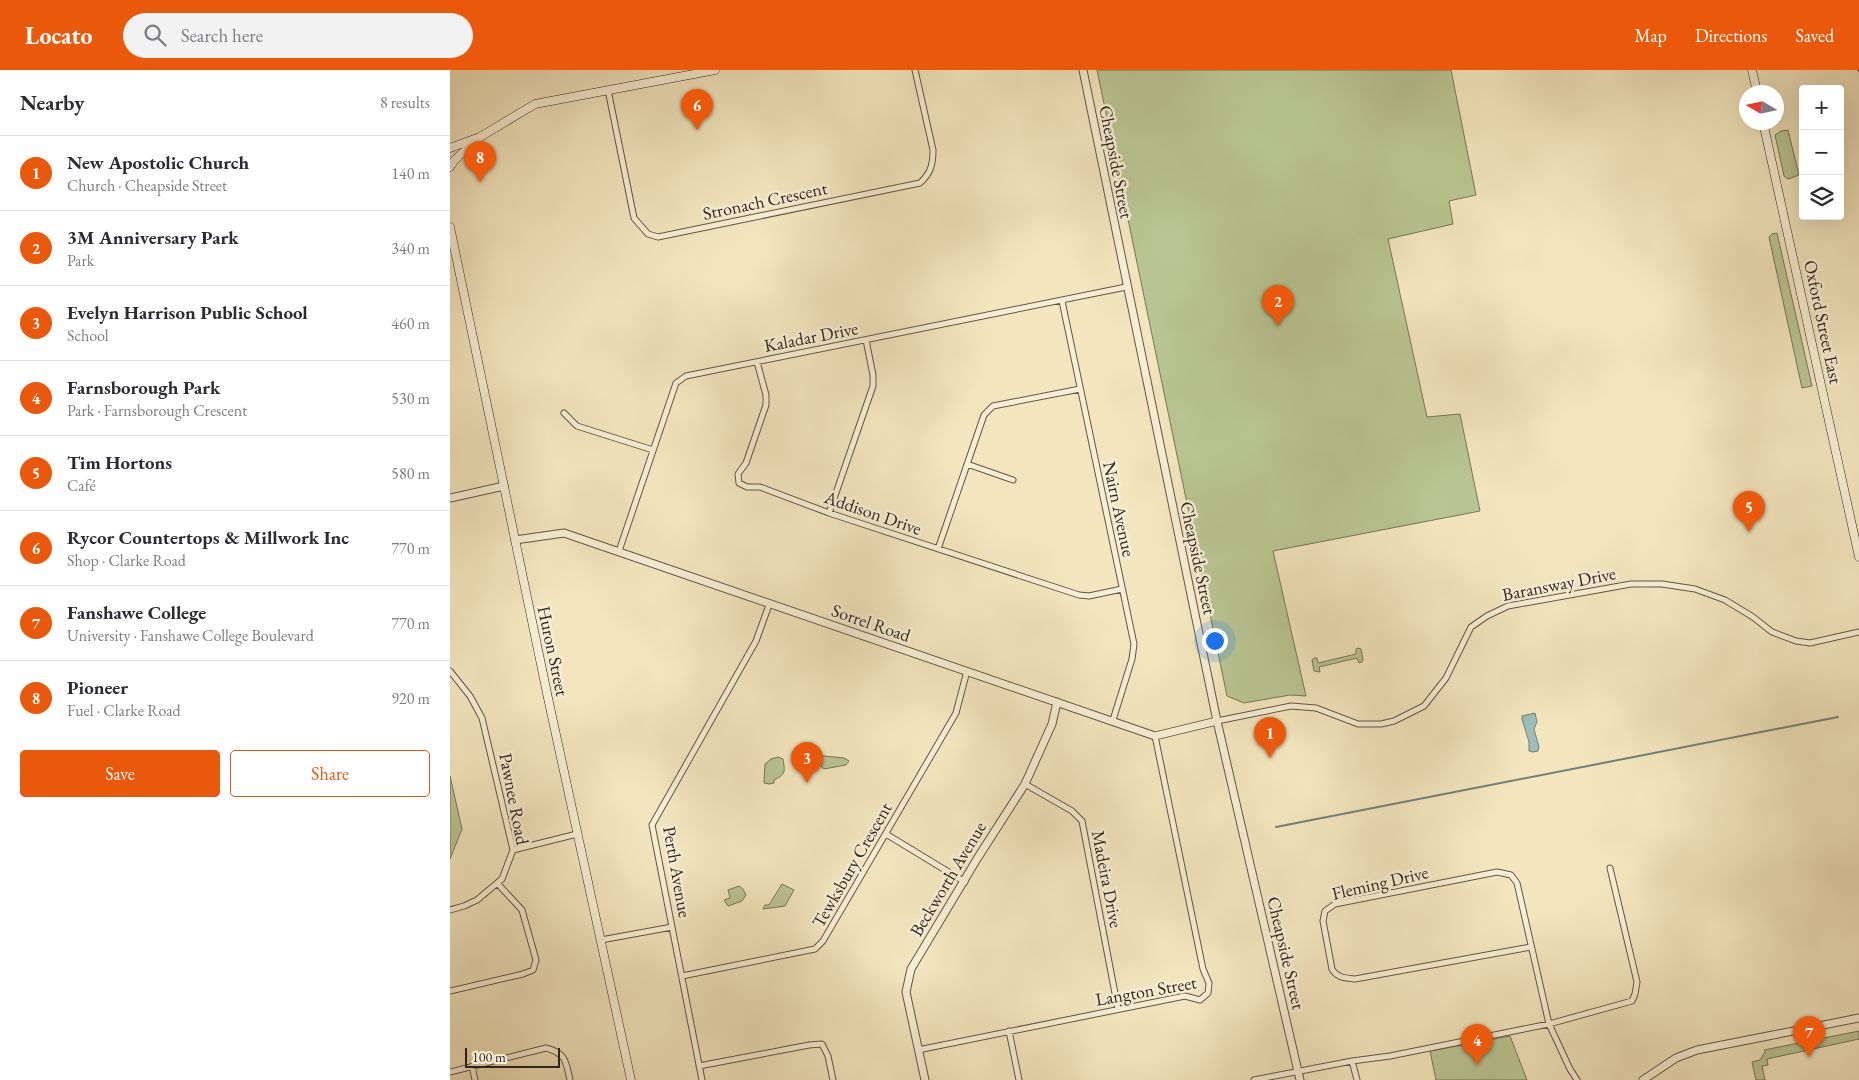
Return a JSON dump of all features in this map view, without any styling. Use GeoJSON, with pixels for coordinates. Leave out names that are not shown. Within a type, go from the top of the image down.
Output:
{"type":"FeatureCollection","features":[{"type":"Feature","properties":{"kind":"main road"},"geometry":{"type":"LineString","coordinates":[[450,148],[480,137],[535,104],[715,70]]}},
{"type":"Feature","properties":{"kind":"main road"},"geometry":{"type":"LineString","coordinates":[[1752,70],[1755,85]]}},
{"type":"Feature","properties":{"kind":"main road","name":"Oxford Street East"},"geometry":{"type":"LineString","coordinates":[[1765,130],[1859,557]]}},
{"type":"Feature","properties":{"kind":"main road"},"geometry":{"type":"LineString","coordinates":[[450,167],[457,157],[472,147],[480,137]]}},
{"type":"Feature","properties":{"kind":"main road","name":"Huron Street"},"geometry":{"type":"LineString","coordinates":[[450,227],[631,1080]]}},
{"type":"Feature","properties":{"kind":"street","name":"Stronach Crescent"},"geometry":{"type":"LineString","coordinates":[[608,90],[634,218],[648,234],[658,237],[920,183],[928,176],[933,163],[933,150],[916,70]]}},
{"type":"Feature","properties":{"kind":"street","name":"Cheapside Street"},"geometry":{"type":"LineString","coordinates":[[1083,70],[1126,287],[1217,721],[1300,1080]]}},
{"type":"Feature","properties":{"kind":"street","name":"Kaladar Drive"},"geometry":{"type":"LineString","coordinates":[[620,551],[676,384],[686,376],[1126,287]]}},
{"type":"Feature","properties":{"kind":"street","name":"Nairn Avenue"},"geometry":{"type":"LineString","coordinates":[[1062,301],[1134,644],[1132,659],[1112,720]]}},
{"type":"Feature","properties":{"kind":"street"},"geometry":{"type":"LineString","coordinates":[[829,513],[873,386],[873,375],[866,340]]}},
{"type":"Feature","properties":{"kind":"street","name":"Addison Drive"},"geometry":{"type":"LineString","coordinates":[[758,362],[766,394],[766,405],[746,463],[738,474],[739,483],[747,487],[760,487],[829,513],[1079,596],[1089,596],[1122,589]]}},
{"type":"Feature","properties":{"kind":"street"},"geometry":{"type":"LineString","coordinates":[[938,549],[984,415],[993,406],[1080,389]]}},
{"type":"Feature","properties":{"kind":"street"},"geometry":{"type":"LineString","coordinates":[[564,413],[577,426],[653,450]]}},
{"type":"Feature","properties":{"kind":"street"},"geometry":{"type":"LineString","coordinates":[[967,464],[1012,480]]}},
{"type":"Feature","properties":{"kind":"street"},"geometry":{"type":"LineString","coordinates":[[450,498],[504,486]]}},
{"type":"Feature","properties":{"kind":"street","name":"Sorrel Road"},"geometry":{"type":"LineString","coordinates":[[515,540],[564,533],[1155,736]]}},
{"type":"Feature","properties":{"kind":"street","name":"Baransway Drive"},"geometry":{"type":"LineString","coordinates":[[1217,721],[1291,706],[1316,708],[1358,724],[1381,724],[1394,721],[1424,706],[1446,678],[1471,627],[1487,616],[1508,606],[1631,584],[1662,584],[1695,589],[1725,600],[1753,617],[1772,632],[1796,641],[1810,643],[1859,632]]}},
{"type":"Feature","properties":{"kind":"street","name":"Perth Avenue"},"geometry":{"type":"LineString","coordinates":[[702,1080],[652,825],[756,641],[769,605]]}},
{"type":"Feature","properties":{"kind":"street","name":"Pawnee Road"},"geometry":{"type":"LineString","coordinates":[[450,671],[470,696],[482,718],[514,850],[502,879],[498,883],[477,900],[450,910]]}},
{"type":"Feature","properties":{"kind":"street","name":"Tewksbury Crescent"},"geometry":{"type":"LineString","coordinates":[[682,976],[815,949],[823,941],[956,713],[968,671]]}},
{"type":"Feature","properties":{"kind":"street","name":"Beckworth Avenue"},"geometry":{"type":"LineString","coordinates":[[924,1080],[906,992],[911,970],[1025,784],[1052,724],[1057,702]]}},
{"type":"Feature","properties":{"kind":"street"},"geometry":{"type":"LineString","coordinates":[[1155,736],[1217,721]]}},
{"type":"Feature","properties":{"kind":"street","name":"Langton Street"},"geometry":{"type":"LineString","coordinates":[[918,1050],[1118,1008],[1185,996],[1200,1000],[1208,994],[1209,983],[1203,969],[1155,736]]}},
{"type":"Feature","properties":{"kind":"street","name":"Madeira Drive"},"geometry":{"type":"LineString","coordinates":[[1025,784],[1072,811],[1082,821],[1118,1008]]}},
{"type":"Feature","properties":{"kind":"street"},"geometry":{"type":"LineString","coordinates":[[514,850],[578,834]]}},
{"type":"Feature","properties":{"kind":"street"},"geometry":{"type":"LineString","coordinates":[[886,834],[965,882]]}},
{"type":"Feature","properties":{"kind":"street"},"geometry":{"type":"LineString","coordinates":[[1254,1080],[1352,1061],[1390,1056],[1549,1024],[1632,1001],[1637,982],[1610,868]]}},
{"type":"Feature","properties":{"kind":"street","name":"Fleming Drive"},"geometry":{"type":"LineString","coordinates":[[1531,947],[1354,979],[1342,978],[1334,974],[1332,969],[1323,921],[1325,911],[1335,904],[1497,872],[1511,875],[1517,883],[1549,1024],[1577,1080]]}},
{"type":"Feature","properties":{"kind":"street"},"geometry":{"type":"LineString","coordinates":[[450,991],[533,970],[536,960],[527,922],[522,910],[498,883]]}},
{"type":"Feature","properties":{"kind":"street"},"geometry":{"type":"LineString","coordinates":[[601,940],[672,927]]}},
{"type":"Feature","properties":{"kind":"street"},"geometry":{"type":"LineString","coordinates":[[1643,1080],[1676,1058],[1697,1050],[1859,1018]]}},
{"type":"Feature","properties":{"kind":"street"},"geometry":{"type":"LineString","coordinates":[[1009,1031],[1019,1080]]}},
{"type":"Feature","properties":{"kind":"street"},"geometry":{"type":"LineString","coordinates":[[699,1066],[822,1044],[828,1056],[833,1080]]}},
{"type":"Feature","properties":{"kind":"street"},"geometry":{"type":"LineString","coordinates":[[450,1072],[546,1048],[556,1051],[565,1059],[570,1080]]}},
{"type":"Feature","properties":{"kind":"street"},"geometry":{"type":"LineString","coordinates":[[1352,1061],[1357,1080]]}},
{"type":"Feature","properties":{"kind":"street"},"geometry":{"type":"LineString","coordinates":[[472,1066],[475,1080]]}},
{"type":"Feature","properties":{"kind":"green space"},"geometry":{"type":"Polygon","coordinates":[[[1097,70],[1451,70],[1476,195],[1449,201],[1453,224],[1388,239],[1427,417],[1460,414],[1480,511],[1273,551],[1306,696],[1290,695],[1244,703],[1227,696],[1097,70]]]}},
{"type":"Feature","properties":{"kind":"green space"},"geometry":{"type":"Polygon","coordinates":[[[1788,130],[1799,175],[1788,179],[1784,176],[1775,135],[1781,131],[1788,130]]]}},
{"type":"Feature","properties":{"kind":"green space"},"geometry":{"type":"Polygon","coordinates":[[[1777,233],[1812,386],[1802,388],[1769,237],[1777,233]]]}},
{"type":"Feature","properties":{"kind":"green space"},"geometry":{"type":"Polygon","coordinates":[[[1356,649],[1361,649],[1362,662],[1359,663],[1357,658],[1319,667],[1320,672],[1314,671],[1312,660],[1314,658],[1317,658],[1318,663],[1356,654],[1356,649]]]}},
{"type":"Feature","properties":{"kind":"green space"},"geometry":{"type":"Polygon","coordinates":[[[778,757],[783,759],[784,772],[774,780],[774,783],[764,783],[765,764],[771,759],[778,757]]]}},
{"type":"Feature","properties":{"kind":"green space"},"geometry":{"type":"Polygon","coordinates":[[[820,757],[844,758],[849,761],[846,765],[824,769],[821,766],[820,757]]]}},
{"type":"Feature","properties":{"kind":"green space"},"geometry":{"type":"Polygon","coordinates":[[[450,776],[462,829],[450,859],[450,776]]]}},
{"type":"Feature","properties":{"kind":"green space"},"geometry":{"type":"Polygon","coordinates":[[[782,884],[794,890],[785,906],[763,909],[765,905],[769,905],[782,884]]]}},
{"type":"Feature","properties":{"kind":"green space"},"geometry":{"type":"Polygon","coordinates":[[[739,886],[746,895],[742,901],[728,906],[724,900],[730,898],[728,890],[739,886]]]}},
{"type":"Feature","properties":{"kind":"green space"},"geometry":{"type":"Polygon","coordinates":[[[1859,1031],[1859,1039],[1767,1059],[1768,1065],[1762,1066],[1765,1080],[1756,1080],[1752,1062],[1760,1060],[1765,1052],[1764,1050],[1859,1031]]]}},
{"type":"Feature","properties":{"kind":"green space"},"geometry":{"type":"Polygon","coordinates":[[[1510,1036],[1527,1080],[1436,1080],[1430,1051],[1510,1036]]]}},
{"type":"Feature","properties":{"kind":"water"},"geometry":{"type":"Polygon","coordinates":[[[1535,713],[1537,722],[1534,729],[1539,747],[1538,751],[1533,752],[1529,751],[1529,742],[1522,716],[1535,713]]]}},
{"type":"Feature","properties":{"kind":"waterway"},"geometry":{"type":"LineString","coordinates":[[1276,827],[1838,717]]}},
{"type":"Feature","properties":{"kind":"place","name":"Rycor Countertops & Millwork Inc"},"geometry":{"type":"Point","coordinates":[697,130]}},
{"type":"Feature","properties":{"kind":"place","name":"Pioneer"},"geometry":{"type":"Point","coordinates":[480,182]}},
{"type":"Feature","properties":{"kind":"place","name":"3M Anniversary Park"},"geometry":{"type":"Point","coordinates":[1278,326]}},
{"type":"Feature","properties":{"kind":"place","name":"Tim Hortons"},"geometry":{"type":"Point","coordinates":[1749,532]}},
{"type":"Feature","properties":{"kind":"place","name":"New Apostolic Church"},"geometry":{"type":"Point","coordinates":[1270,758]}},
{"type":"Feature","properties":{"kind":"place","name":"Evelyn Harrison Public School"},"geometry":{"type":"Point","coordinates":[807,783]}},
{"type":"Feature","properties":{"kind":"place","name":"Fanshawe College"},"geometry":{"type":"Point","coordinates":[1809,1057]}},
{"type":"Feature","properties":{"kind":"place","name":"Farnsborough Park"},"geometry":{"type":"Point","coordinates":[1477,1065]}}]}
